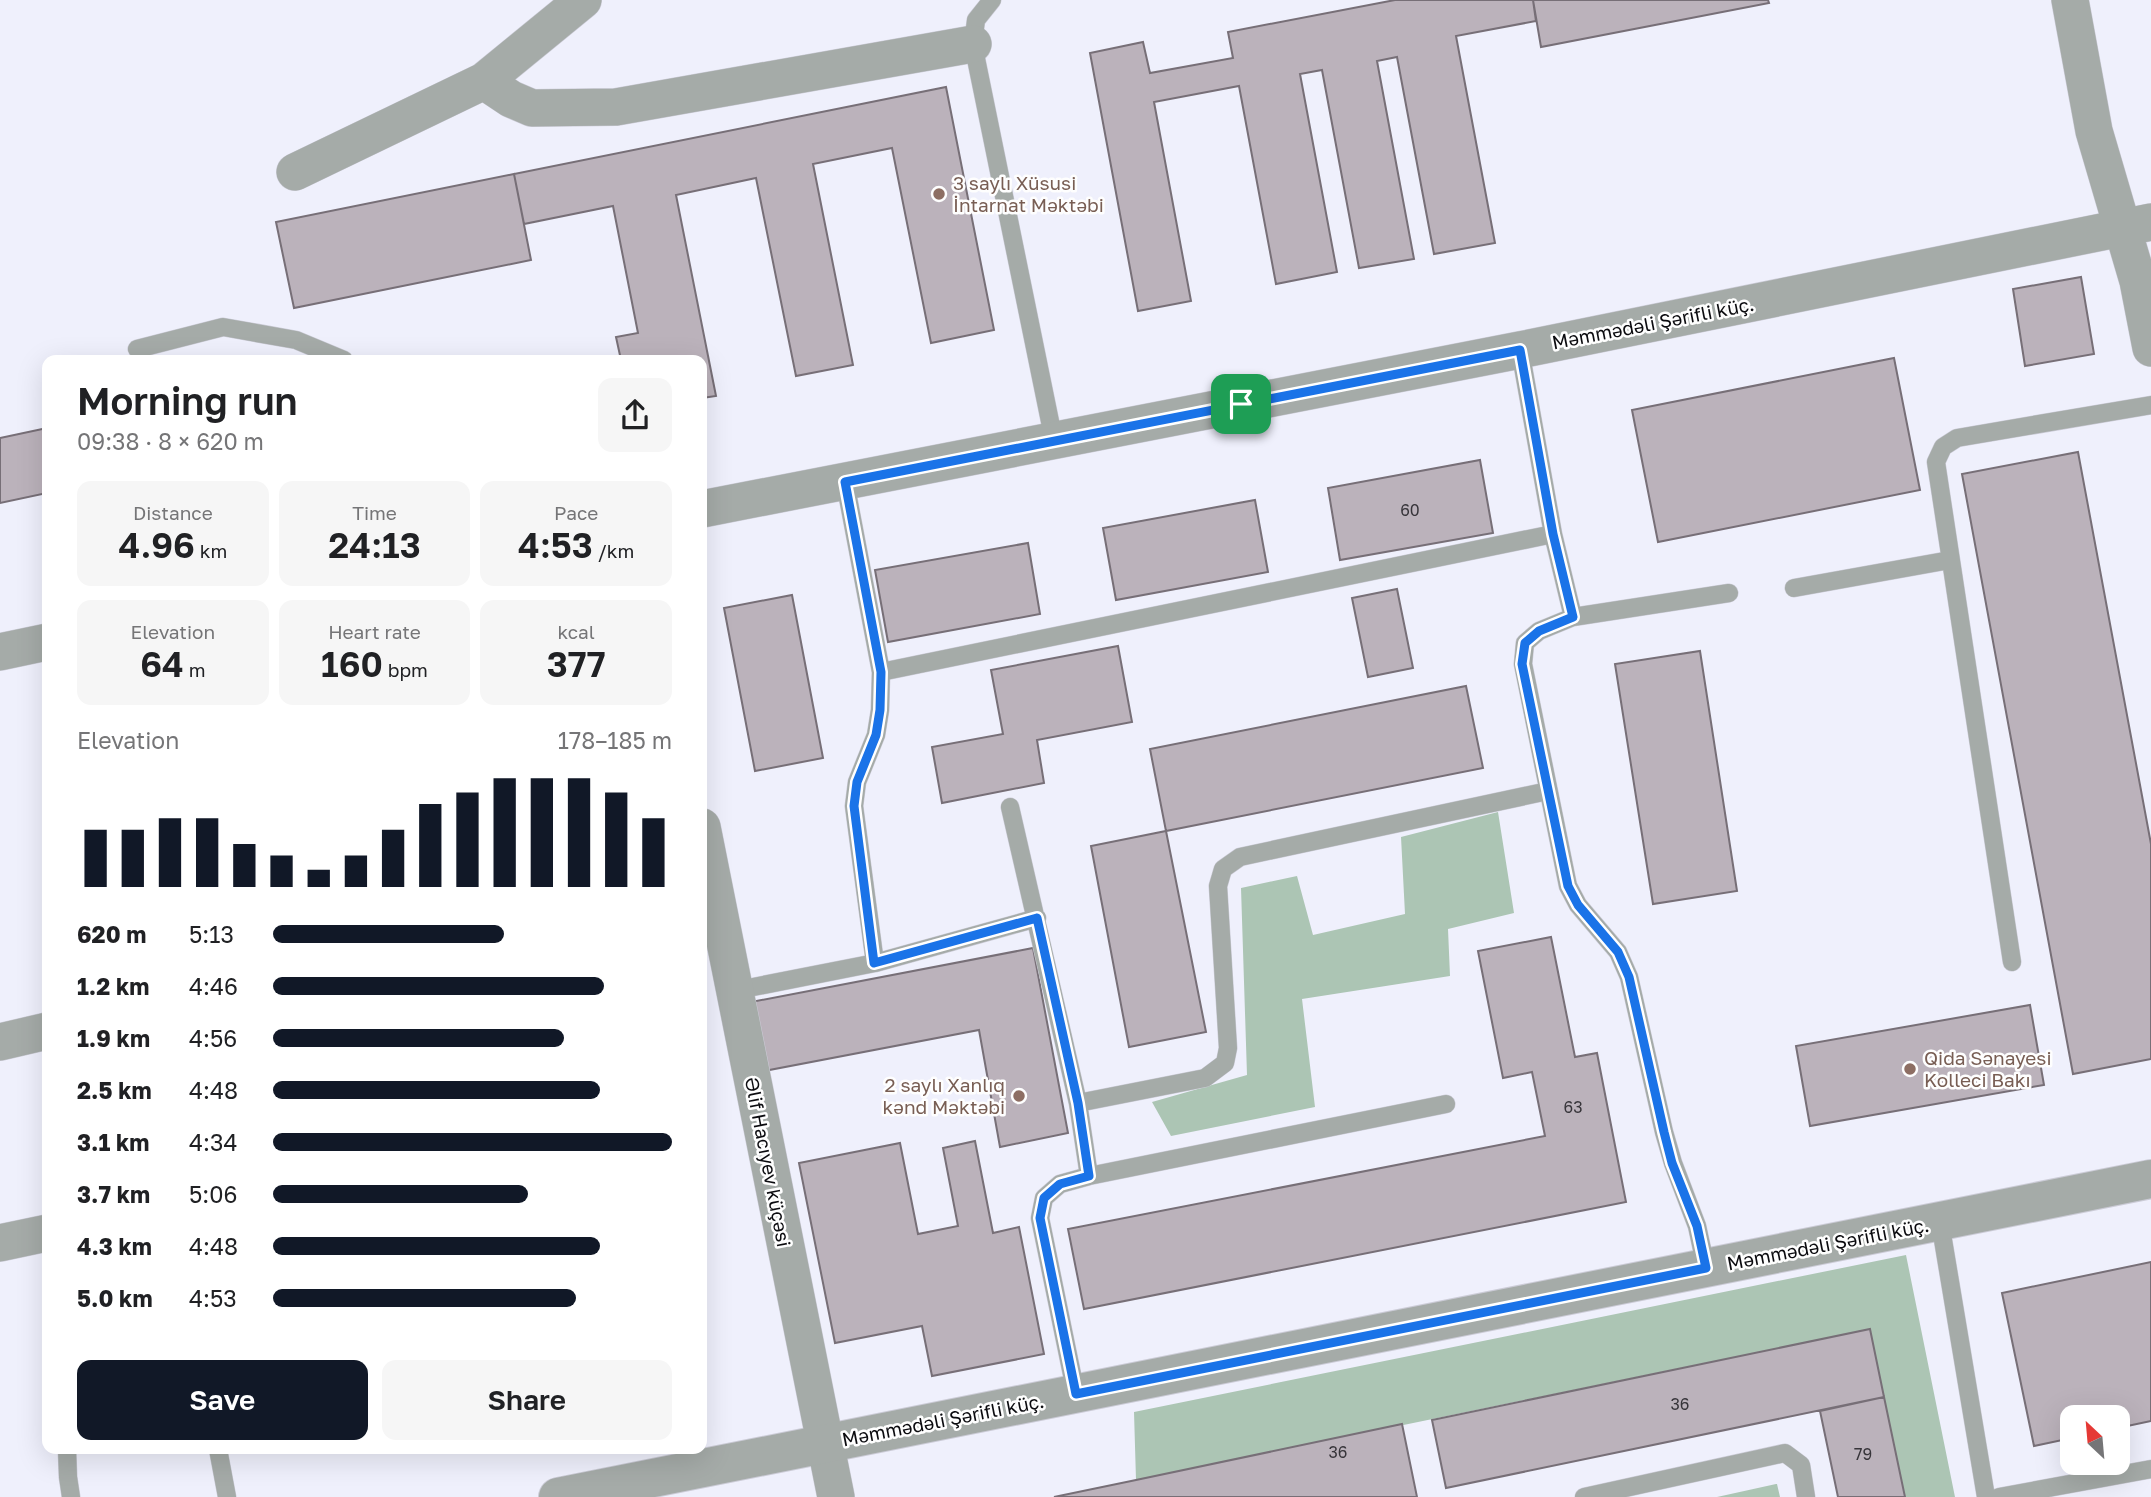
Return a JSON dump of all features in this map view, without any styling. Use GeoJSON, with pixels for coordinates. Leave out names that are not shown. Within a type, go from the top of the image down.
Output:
{"type":"FeatureCollection","features":[{"type":"Feature","properties":{"kind":"street"},"geometry":{"type":"LineString","coordinates":[[295,172],[484,81],[583,0]]}},
{"type":"Feature","properties":{"kind":"street"},"geometry":{"type":"LineString","coordinates":[[2070,0],[2094,131],[2137,225],[2137,281],[2151,348]]}},
{"type":"Feature","properties":{"kind":"street"},"geometry":{"type":"LineString","coordinates":[[484,81],[511,99],[532,108],[617,107],[973,44]]}},
{"type":"Feature","properties":{"kind":"street","name":"Məmmədəli Şərifli küç."},"geometry":{"type":"LineString","coordinates":[[707,508],[1520,350],[2137,225]]}},
{"type":"Feature","properties":{"kind":"street"},"geometry":{"type":"LineString","coordinates":[[0,652],[42,643]]}},
{"type":"Feature","properties":{"kind":"street","name":"Əlif Hacıyev küçəsi"},"geometry":{"type":"LineString","coordinates":[[707,853],[836,1497]]}},
{"type":"Feature","properties":{"kind":"street"},"geometry":{"type":"LineString","coordinates":[[0,1042],[42,1032]]}},
{"type":"Feature","properties":{"kind":"street","name":"Məmmədəli Şərifli küç."},"geometry":{"type":"LineString","coordinates":[[558,1497],[2151,1180]]}},
{"type":"Feature","properties":{"kind":"street"},"geometry":{"type":"LineString","coordinates":[[0,1243],[42,1234]]}},
{"type":"Feature","properties":{"kind":"lane"},"geometry":{"type":"LineString","coordinates":[[992,0],[976,20],[973,44],[1054,441]]}},
{"type":"Feature","properties":{"kind":"lane"},"geometry":{"type":"LineString","coordinates":[[136,349],[223,327],[296,340],[332,355]]}},
{"type":"Feature","properties":{"kind":"lane"},"geometry":{"type":"LineString","coordinates":[[1520,350],[1553,534],[1573,617]]}},
{"type":"Feature","properties":{"kind":"lane"},"geometry":{"type":"LineString","coordinates":[[2012,962],[1936,462],[1942,447],[1958,438],[2151,405]]}},
{"type":"Feature","properties":{"kind":"lane"},"geometry":{"type":"LineString","coordinates":[[845,482],[881,672],[876,735],[857,782],[854,806],[874,963]]}},
{"type":"Feature","properties":{"kind":"lane"},"geometry":{"type":"LineString","coordinates":[[881,672],[1553,534]]}},
{"type":"Feature","properties":{"kind":"lane"},"geometry":{"type":"LineString","coordinates":[[1794,588],[1950,559]]}},
{"type":"Feature","properties":{"kind":"lane"},"geometry":{"type":"LineString","coordinates":[[1706,1268],[1697,1226],[1672,1163],[1629,977],[1618,952],[1578,905],[1568,886],[1522,664],[1525,643],[1539,631],[1573,617],[1729,593]]}},
{"type":"Feature","properties":{"kind":"lane"},"geometry":{"type":"LineString","coordinates":[[1078,1103],[1205,1078],[1225,1063],[1227,1048],[1218,886],[1223,869],[1240,857],[1548,791]]}},
{"type":"Feature","properties":{"kind":"lane"},"geometry":{"type":"LineString","coordinates":[[1010,807],[1078,1103],[1089,1176]]}},
{"type":"Feature","properties":{"kind":"lane"},"geometry":{"type":"LineString","coordinates":[[733,991],[874,963],[1037,918]]}},
{"type":"Feature","properties":{"kind":"lane"},"geometry":{"type":"LineString","coordinates":[[1076,1394],[1040,1218],[1044,1198],[1060,1184],[1446,1104]]}},
{"type":"Feature","properties":{"kind":"lane"},"geometry":{"type":"LineString","coordinates":[[1940,1222],[1986,1497]]}},
{"type":"Feature","properties":{"kind":"lane"},"geometry":{"type":"LineString","coordinates":[[1584,1497],[1785,1453],[1801,1465],[1806,1497]]}},
{"type":"Feature","properties":{"kind":"lane"},"geometry":{"type":"LineString","coordinates":[[67,1454],[71,1497]]}},
{"type":"Feature","properties":{"kind":"lane"},"geometry":{"type":"LineString","coordinates":[[219,1454],[228,1497]]}},
{"type":"Feature","properties":{"kind":"lane"},"geometry":{"type":"LineString","coordinates":[[1998,1497],[2151,1469]]}},
{"type":"Feature","properties":{"kind":"green space"},"geometry":{"type":"Polygon","coordinates":[[[1498,812],[1514,913],[1448,929],[1450,976],[1302,999],[1315,1107],[1171,1136],[1152,1102],[1247,1075],[1241,888],[1297,876],[1313,935],[1405,914],[1401,837],[1498,812]]]}},
{"type":"Feature","properties":{"kind":"green space"},"geometry":{"type":"Polygon","coordinates":[[[1906,1255],[1955,1497],[1905,1497],[1870,1329],[1136,1480],[1134,1412],[1906,1255]]]}},
{"type":"Feature","properties":{"kind":"green space"},"geometry":{"type":"Polygon","coordinates":[[[1776,1484],[1780,1497],[1717,1497],[1776,1484]]]}},
{"type":"Feature","properties":{"kind":"building"},"geometry":{"type":"Polygon","coordinates":[[[1395,0],[1533,0],[1536,21],[1456,36],[1495,243],[1434,254],[1397,57],[1377,61],[1414,259],[1359,268],[1322,70],[1300,74],[1337,272],[1276,284],[1239,86],[1154,102],[1191,301],[1138,311],[1090,53],[1143,42],[1150,73],[1233,58],[1228,32],[1395,0]]]}},
{"type":"Feature","properties":{"kind":"building"},"geometry":{"type":"Polygon","coordinates":[[[1533,0],[1768,0],[1769,3],[1541,47],[1533,0]]]}},
{"type":"Feature","properties":{"kind":"building"},"geometry":{"type":"Polygon","coordinates":[[[946,87],[994,330],[931,343],[892,148],[813,164],[853,365],[796,376],[756,178],[676,195],[716,396],[707,397],[707,355],[620,355],[616,337],[638,333],[613,206],[524,224],[514,174],[946,87]]]}},
{"type":"Feature","properties":{"kind":"building"},"geometry":{"type":"Polygon","coordinates":[[[514,174],[531,260],[294,308],[276,222],[514,174]]]}},
{"type":"Feature","properties":{"kind":"building"},"geometry":{"type":"Polygon","coordinates":[[[2081,277],[2094,354],[2025,366],[2013,289],[2081,277]]]}},
{"type":"Feature","properties":{"kind":"building"},"geometry":{"type":"Polygon","coordinates":[[[1894,358],[1920,490],[1658,542],[1632,410],[1894,358]]]}},
{"type":"Feature","properties":{"kind":"building"},"geometry":{"type":"Polygon","coordinates":[[[42,429],[42,494],[0,503],[0,438],[42,429]]]}},
{"type":"Feature","properties":{"kind":"building"},"geometry":{"type":"Polygon","coordinates":[[[2078,452],[2151,844],[2151,1059],[2073,1074],[1962,474],[2078,452]]]}},
{"type":"Feature","properties":{"kind":"building"},"geometry":{"type":"Polygon","coordinates":[[[1480,460],[1493,533],[1340,560],[1328,488],[1480,460]]]}},
{"type":"Feature","properties":{"kind":"building"},"geometry":{"type":"Polygon","coordinates":[[[1255,500],[1268,572],[1116,600],[1103,528],[1255,500]]]}},
{"type":"Feature","properties":{"kind":"building"},"geometry":{"type":"Polygon","coordinates":[[[1028,543],[1040,614],[888,642],[875,570],[1028,543]]]}},
{"type":"Feature","properties":{"kind":"building"},"geometry":{"type":"Polygon","coordinates":[[[1397,589],[1413,668],[1368,677],[1352,598],[1397,589]]]}},
{"type":"Feature","properties":{"kind":"building"},"geometry":{"type":"Polygon","coordinates":[[[792,595],[823,758],[755,771],[724,608],[792,595]]]}},
{"type":"Feature","properties":{"kind":"building"},"geometry":{"type":"Polygon","coordinates":[[[1118,646],[1132,722],[1037,740],[1044,783],[942,803],[932,747],[1003,734],[991,670],[1118,646]]]}},
{"type":"Feature","properties":{"kind":"building"},"geometry":{"type":"Polygon","coordinates":[[[1700,651],[1737,891],[1653,904],[1615,664],[1700,651]]]}},
{"type":"Feature","properties":{"kind":"building"},"geometry":{"type":"Polygon","coordinates":[[[1466,686],[1483,768],[1166,831],[1150,749],[1466,686]]]}},
{"type":"Feature","properties":{"kind":"building"},"geometry":{"type":"Polygon","coordinates":[[[1166,831],[1206,1032],[1129,1047],[1091,846],[1166,831]]]}},
{"type":"Feature","properties":{"kind":"building"},"geometry":{"type":"Polygon","coordinates":[[[1551,937],[1575,1057],[1597,1053],[1626,1202],[1084,1309],[1068,1229],[1545,1136],[1532,1072],[1503,1078],[1478,951],[1551,937]]]}},
{"type":"Feature","properties":{"kind":"building"},"geometry":{"type":"Polygon","coordinates":[[[1033,948],[1068,1133],[1000,1147],[979,1030],[764,1071],[751,1002],[1033,948]]]}},
{"type":"Feature","properties":{"kind":"building"},"geometry":{"type":"Polygon","coordinates":[[[2030,1005],[2044,1085],[1810,1126],[1796,1046],[2030,1005]]]}},
{"type":"Feature","properties":{"kind":"building"},"geometry":{"type":"Polygon","coordinates":[[[975,1141],[993,1233],[1019,1227],[1044,1354],[932,1376],[922,1326],[835,1343],[799,1163],[900,1143],[918,1234],[958,1226],[943,1148],[975,1141]]]}},
{"type":"Feature","properties":{"kind":"building"},"geometry":{"type":"Polygon","coordinates":[[[2151,1262],[2151,1421],[2130,1425],[2130,1405],[2060,1405],[2060,1441],[2034,1446],[2002,1293],[2151,1262]]]}},
{"type":"Feature","properties":{"kind":"building"},"geometry":{"type":"Polygon","coordinates":[[[1870,1329],[1884,1397],[1446,1488],[1432,1420],[1870,1329]]]}},
{"type":"Feature","properties":{"kind":"building"},"geometry":{"type":"Polygon","coordinates":[[[1884,1397],[1905,1497],[1838,1497],[1820,1411],[1884,1397]]]}},
{"type":"Feature","properties":{"kind":"building"},"geometry":{"type":"Polygon","coordinates":[[[1402,1424],[1417,1497],[1054,1497],[1136,1480],[1402,1424]]]}},
{"type":"Feature","properties":{"kind":"place","name":"3 saylı Xüsusi İntarnat Məktəbi"},"geometry":{"type":"Point","coordinates":[939,194]}},
{"type":"Feature","properties":{"kind":"place","name":"Qida Sənayesi Kolleci Bakı"},"geometry":{"type":"Point","coordinates":[1910,1069]}},
{"type":"Feature","properties":{"kind":"place","name":"2 saylı Xanlıq kənd Məktəbi"},"geometry":{"type":"Point","coordinates":[1019,1096]}},
{"type":"Feature","properties":{"kind":"route"},"geometry":{"type":"LineString","coordinates":[[1520,350],[1553,534],[1573,617],[1539,631],[1525,643],[1522,664],[1568,886],[1578,905],[1618,952],[1629,977],[1672,1163],[1697,1226],[1706,1268],[1076,1394],[1040,1218],[1044,1198],[1060,1184],[1089,1176],[1078,1103],[1037,918],[874,963],[854,806],[857,782],[876,735],[881,672],[845,482],[1241,404],[1520,350]]}}]}
